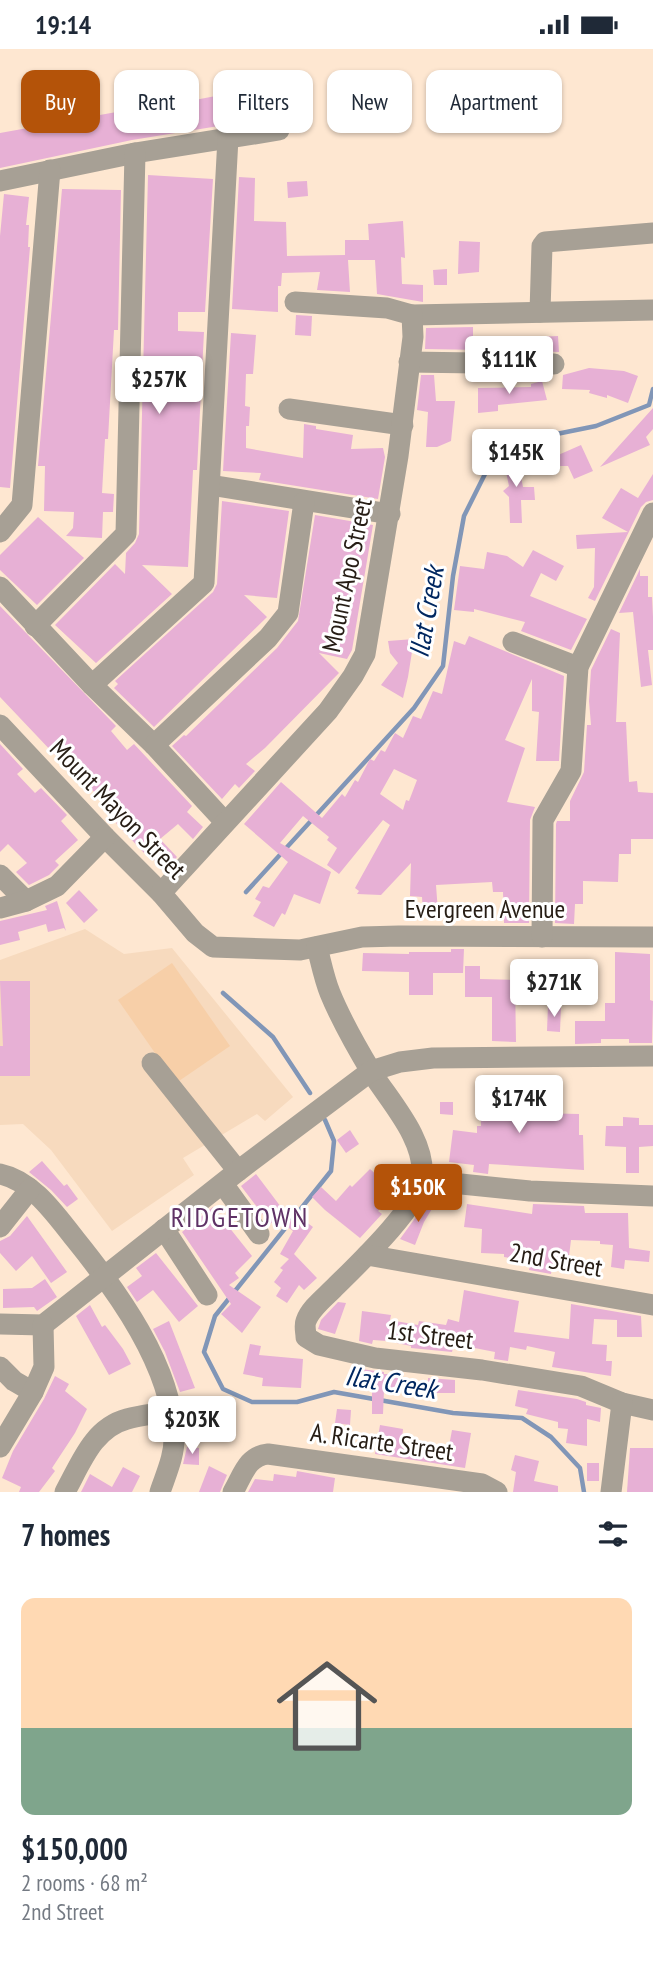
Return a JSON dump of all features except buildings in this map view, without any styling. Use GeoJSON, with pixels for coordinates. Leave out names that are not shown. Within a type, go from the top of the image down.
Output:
{"type":"FeatureCollection","features":[{"type":"Feature","properties":{"kind":"street"},"geometry":{"type":"LineString","coordinates":[[0,181],[135,153],[260,133]]}},
{"type":"Feature","properties":{"kind":"street"},"geometry":{"type":"LineString","coordinates":[[92,685],[204,583],[228,138]]}},
{"type":"Feature","properties":{"kind":"street"},"geometry":{"type":"LineString","coordinates":[[35,626],[126,534],[135,153]]}},
{"type":"Feature","properties":{"kind":"street"},"geometry":{"type":"LineString","coordinates":[[0,532],[22,505],[50,170]]}},
{"type":"Feature","properties":{"kind":"street"},"geometry":{"type":"LineString","coordinates":[[540,312],[542,246],[545,241],[653,233]]}},
{"type":"Feature","properties":{"kind":"street"},"geometry":{"type":"LineString","coordinates":[[295,302],[387,308],[412,314],[653,310]]}},
{"type":"Feature","properties":{"kind":"street","name":"Mount Apo Street"},"geometry":{"type":"LineString","coordinates":[[161,893],[328,711],[365,654],[403,425],[413,337],[412,314]]}},
{"type":"Feature","properties":{"kind":"street"},"geometry":{"type":"LineString","coordinates":[[409,362],[554,364]]}},
{"type":"Feature","properties":{"kind":"street"},"geometry":{"type":"LineString","coordinates":[[289,409],[403,425]]}},
{"type":"Feature","properties":{"kind":"street"},"geometry":{"type":"LineString","coordinates":[[210,485],[390,514]]}},
{"type":"Feature","properties":{"kind":"street"},"geometry":{"type":"LineString","coordinates":[[154,745],[268,638],[288,613],[304,502]]}},
{"type":"Feature","properties":{"kind":"street"},"geometry":{"type":"LineString","coordinates":[[542,937],[543,820],[572,771],[578,667],[653,513]]}},
{"type":"Feature","properties":{"kind":"street"},"geometry":{"type":"LineString","coordinates":[[0,587],[225,821]]}},
{"type":"Feature","properties":{"kind":"street"},"geometry":{"type":"LineString","coordinates":[[513,642],[578,667]]}},
{"type":"Feature","properties":{"kind":"street","name":"Mount Mayon Street"},"geometry":{"type":"LineString","coordinates":[[0,725],[161,893],[195,933]]}},
{"type":"Feature","properties":{"kind":"street"},"geometry":{"type":"LineString","coordinates":[[0,908],[26,901],[57,886],[106,837]]}},
{"type":"Feature","properties":{"kind":"street"},"geometry":{"type":"LineString","coordinates":[[0,875],[26,901]]}},
{"type":"Feature","properties":{"kind":"street","name":"Evergreen Avenue"},"geometry":{"type":"LineString","coordinates":[[195,933],[213,947],[300,950],[362,937],[653,937]]}},
{"type":"Feature","properties":{"kind":"street"},"geometry":{"type":"LineString","coordinates":[[317,947],[330,992],[371,1072],[406,1125],[422,1164],[422,1180],[401,1215],[367,1255]]}},
{"type":"Feature","properties":{"kind":"street"},"geometry":{"type":"LineString","coordinates":[[0,1324],[43,1325],[230,1178],[371,1072],[400,1062],[433,1058],[653,1056]]}},
{"type":"Feature","properties":{"kind":"street"},"geometry":{"type":"LineString","coordinates":[[152,1063],[230,1178],[259,1234]]}},
{"type":"Feature","properties":{"kind":"street"},"geometry":{"type":"LineString","coordinates":[[0,1174],[30,1189],[49,1205],[105,1276],[151,1354],[163,1381],[174,1437],[170,1464],[160,1492]]}},
{"type":"Feature","properties":{"kind":"street"},"geometry":{"type":"LineString","coordinates":[[422,1180],[530,1191],[653,1196]]}},
{"type":"Feature","properties":{"kind":"street"},"geometry":{"type":"LineString","coordinates":[[0,1227],[30,1189]]}},
{"type":"Feature","properties":{"kind":"street"},"geometry":{"type":"LineString","coordinates":[[164,1229],[207,1295]]}},
{"type":"Feature","properties":{"kind":"street","name":"2nd Street"},"geometry":{"type":"LineString","coordinates":[[367,1255],[653,1305]]}},
{"type":"Feature","properties":{"kind":"street","name":"1st Street"},"geometry":{"type":"LineString","coordinates":[[367,1255],[314,1308],[305,1323],[306,1337],[319,1345],[375,1358],[482,1370],[581,1386],[622,1403],[653,1410]]}},
{"type":"Feature","properties":{"kind":"street"},"geometry":{"type":"LineString","coordinates":[[0,1447],[33,1392],[44,1367],[43,1325]]}},
{"type":"Feature","properties":{"kind":"street"},"geometry":{"type":"LineString","coordinates":[[0,1367],[14,1381],[33,1392]]}},
{"type":"Feature","properties":{"kind":"street"},"geometry":{"type":"LineString","coordinates":[[611,1492],[622,1403]]}},
{"type":"Feature","properties":{"kind":"street"},"geometry":{"type":"LineString","coordinates":[[65,1492],[93,1441],[106,1427],[127,1419],[171,1411]]}},
{"type":"Feature","properties":{"kind":"street","name":"A. Ricarte Street"},"geometry":{"type":"LineString","coordinates":[[233,1492],[257,1455],[284,1456],[482,1484],[496,1492]]}},
{"type":"Feature","properties":{"kind":"shaded area"},"geometry":{"type":"Polygon","coordinates":[[[85,929],[124,954],[172,948],[293,1097],[265,1121],[257,1114],[183,1158],[194,1175],[112,1231],[51,1150],[23,1124],[0,1125],[0,960],[85,929]]]}},
{"type":"Feature","properties":{"kind":"shaded area"},"geometry":{"type":"Polygon","coordinates":[[[172,963],[230,1046],[176,1083],[118,1000],[172,963]]]}},
{"type":"Feature","properties":{"kind":"waterway","name":"Ilat Creek"},"geometry":{"type":"LineString","coordinates":[[246,892],[414,708],[443,666],[453,576],[464,516],[485,474],[517,442],[596,426],[649,405],[653,389]]}},
{"type":"Feature","properties":{"kind":"waterway","name":"Ilat Creek"},"geometry":{"type":"LineString","coordinates":[[223,993],[273,1037],[310,1093]]}},
{"type":"Feature","properties":{"kind":"waterway","name":"Ilat Creek"},"geometry":{"type":"LineString","coordinates":[[325,1120],[334,1141],[331,1171],[215,1316],[204,1352],[223,1389],[252,1402],[297,1402],[334,1392],[453,1413],[522,1418],[551,1437],[580,1468],[584,1492]]}},
{"type":"Feature","properties":{"kind":"district","name":"RIDGETOWN"},"geometry":{"type":"Point","coordinates":[240,1217]}}]}
